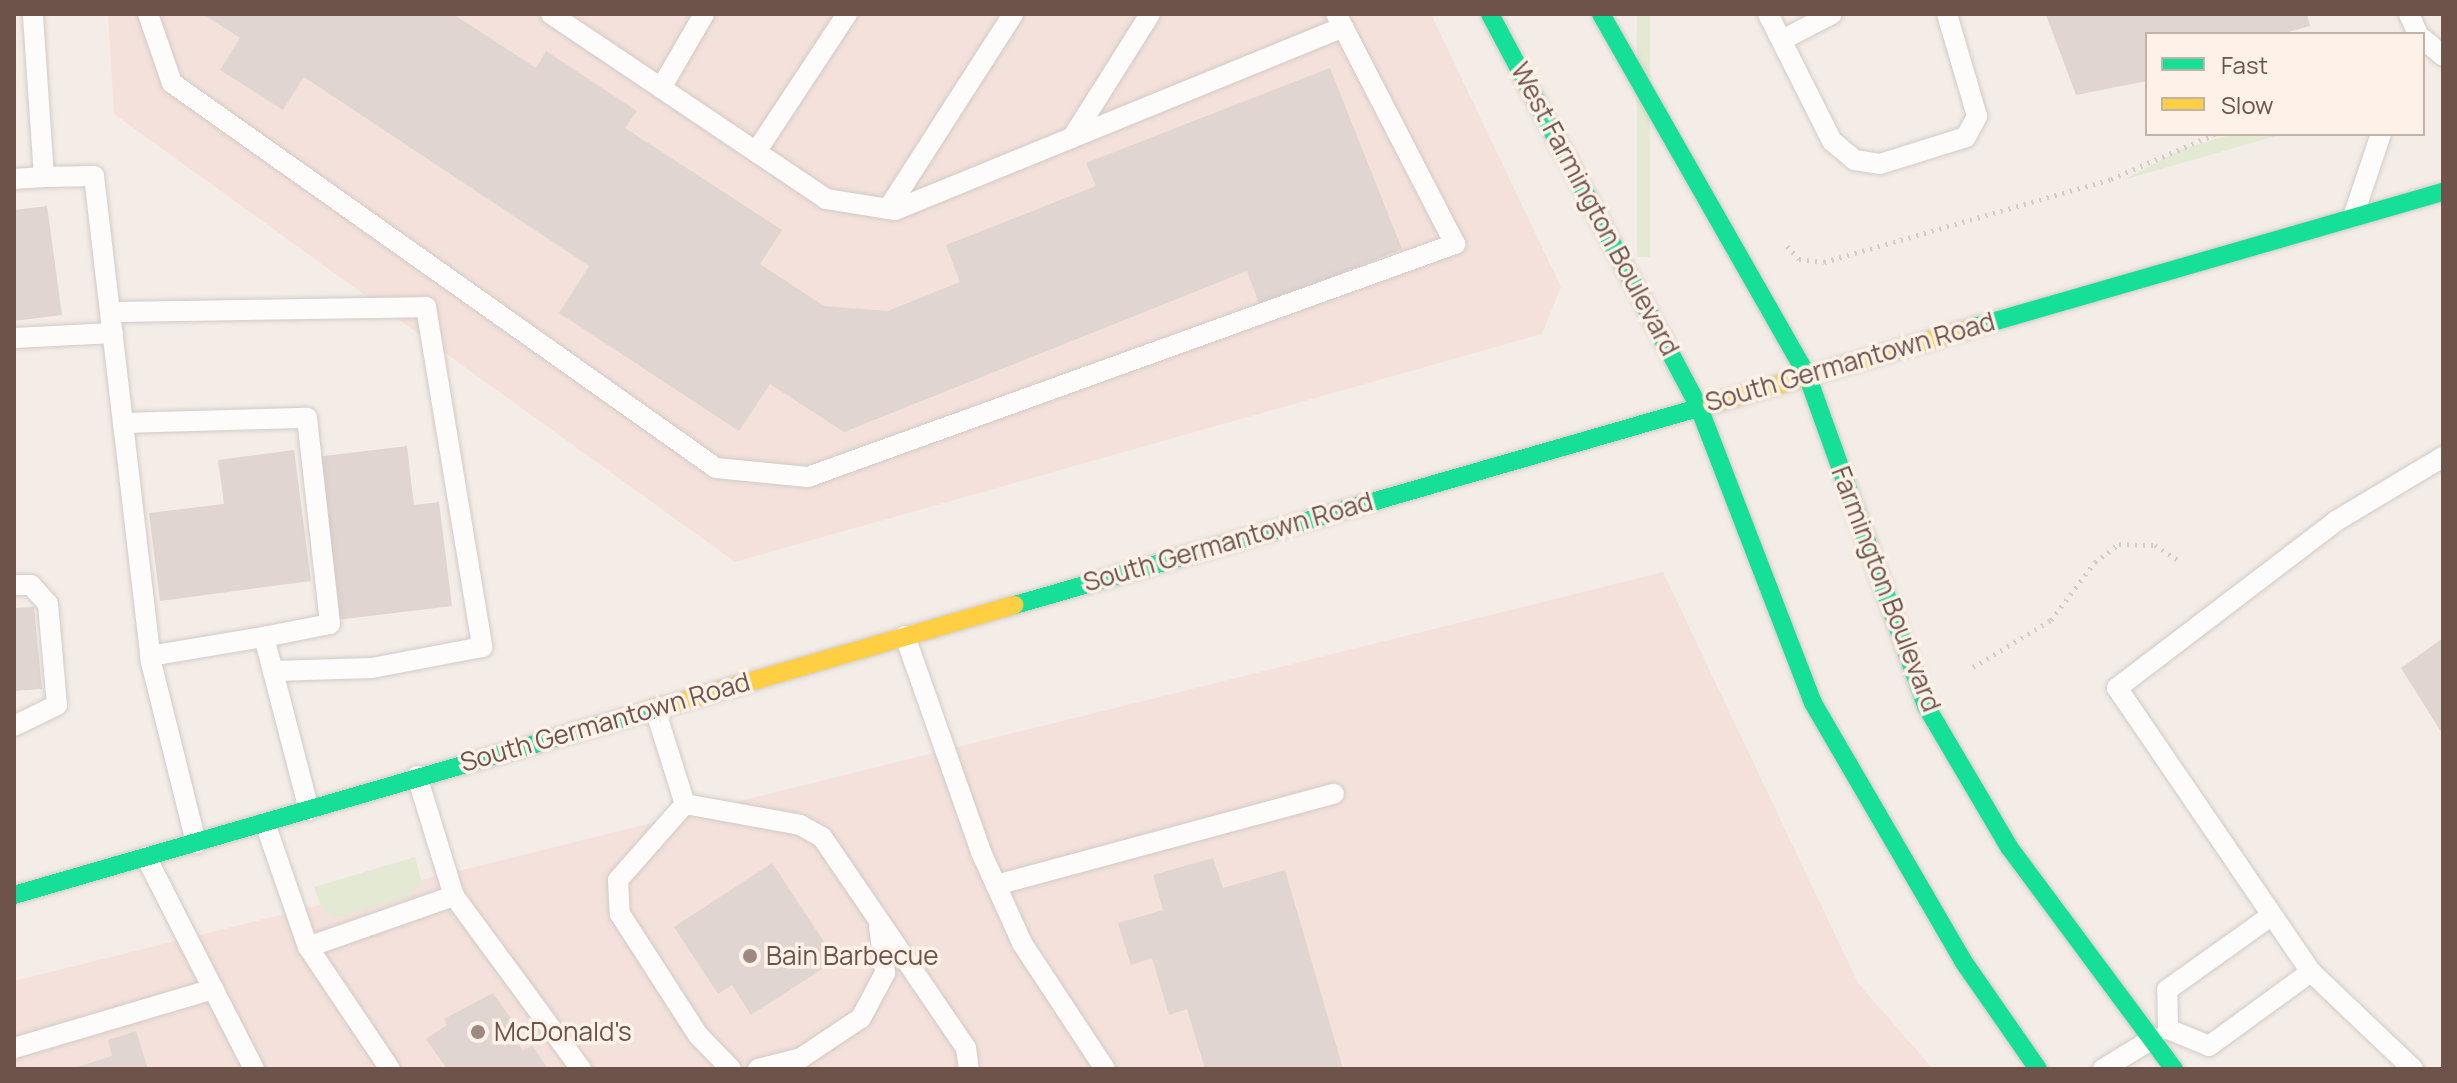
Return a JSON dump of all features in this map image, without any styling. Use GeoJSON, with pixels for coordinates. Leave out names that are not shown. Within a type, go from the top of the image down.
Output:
{"type":"FeatureCollection","features":[{"type":"Feature","properties":{"kind":"main road","name":"West Farmington Boulevard"},"geometry":{"type":"LineString","coordinates":[[1490,14],[1698,405]]}},
{"type":"Feature","properties":{"kind":"main road"},"geometry":{"type":"LineString","coordinates":[[1601,14],[1807,375]]}},
{"type":"Feature","properties":{"kind":"main road","name":"South Germantown Road"},"geometry":{"type":"LineString","coordinates":[[15,889],[196,843],[417,775],[2443,192]]}},
{"type":"Feature","properties":{"kind":"main road","name":"Farmington Boulevard"},"geometry":{"type":"LineString","coordinates":[[1807,375],[1926,706],[2009,847],[2159,1035],[2174,1069]]}},
{"type":"Feature","properties":{"kind":"main road"},"geometry":{"type":"LineString","coordinates":[[1698,405],[1813,703],[1963,961],[2038,1069]]}},
{"type":"Feature","properties":{"kind":"lane"},"geometry":{"type":"LineString","coordinates":[[148,14],[172,83],[716,468],[808,477],[1455,244],[1340,20],[1072,138],[888,209],[826,199],[556,15]]}},
{"type":"Feature","properties":{"kind":"lane"},"geometry":{"type":"LineString","coordinates":[[661,88],[704,14]]}},
{"type":"Feature","properties":{"kind":"lane"},"geometry":{"type":"LineString","coordinates":[[756,152],[847,14]]}},
{"type":"Feature","properties":{"kind":"lane"},"geometry":{"type":"LineString","coordinates":[[888,209],[1013,14]]}},
{"type":"Feature","properties":{"kind":"lane"},"geometry":{"type":"LineString","coordinates":[[1072,138],[1150,14]]}},
{"type":"Feature","properties":{"kind":"lane"},"geometry":{"type":"LineString","coordinates":[[1768,14],[1832,141],[1855,160],[1880,164],[1966,137],[1977,116],[1947,14]]}},
{"type":"Feature","properties":{"kind":"lane"},"geometry":{"type":"LineString","coordinates":[[1782,40],[1832,14]]}},
{"type":"Feature","properties":{"kind":"lane"},"geometry":{"type":"LineString","coordinates":[[27,27],[44,177]]}},
{"type":"Feature","properties":{"kind":"lane"},"geometry":{"type":"LineString","coordinates":[[2425,39],[2443,56]]}},
{"type":"Feature","properties":{"kind":"lane"},"geometry":{"type":"LineString","coordinates":[[2353,218],[2380,136]]}},
{"type":"Feature","properties":{"kind":"lane"},"geometry":{"type":"LineString","coordinates":[[14,179],[94,176],[150,656],[196,843]]}},
{"type":"Feature","properties":{"kind":"lane"},"geometry":{"type":"LineString","coordinates":[[110,312],[426,307],[482,647],[372,668],[273,671]]}},
{"type":"Feature","properties":{"kind":"lane"},"geometry":{"type":"LineString","coordinates":[[14,338],[113,333]]}},
{"type":"Feature","properties":{"kind":"lane"},"geometry":{"type":"LineString","coordinates":[[123,423],[307,418],[330,624],[150,656]]}},
{"type":"Feature","properties":{"kind":"lane"},"geometry":{"type":"LineString","coordinates":[[2413,1069],[2311,972],[2117,688],[2336,521],[2443,457]]}},
{"type":"Feature","properties":{"kind":"lane"},"geometry":{"type":"LineString","coordinates":[[14,585],[31,585],[48,604],[57,705],[14,726]]}},
{"type":"Feature","properties":{"kind":"lane"},"geometry":{"type":"LineString","coordinates":[[905,636],[996,885],[1022,943],[1105,1069]]}},
{"type":"Feature","properties":{"kind":"lane"},"geometry":{"type":"LineString","coordinates":[[264,637],[309,810]]}},
{"type":"Feature","properties":{"kind":"lane"},"geometry":{"type":"LineString","coordinates":[[655,709],[685,804]]}},
{"type":"Feature","properties":{"kind":"lane"},"geometry":{"type":"LineString","coordinates":[[417,775],[454,896],[581,1069]]}},
{"type":"Feature","properties":{"kind":"lane"},"geometry":{"type":"LineString","coordinates":[[996,885],[1334,794]]}},
{"type":"Feature","properties":{"kind":"lane"},"geometry":{"type":"LineString","coordinates":[[685,804],[800,825],[822,837],[966,1048],[969,1069]]}},
{"type":"Feature","properties":{"kind":"lane"},"geometry":{"type":"LineString","coordinates":[[685,804],[618,880],[620,914],[727,1064],[747,1069]]}},
{"type":"Feature","properties":{"kind":"lane"},"geometry":{"type":"LineString","coordinates":[[265,823],[308,947],[390,1069]]}},
{"type":"Feature","properties":{"kind":"lane"},"geometry":{"type":"LineString","coordinates":[[146,857],[254,1069]]}},
{"type":"Feature","properties":{"kind":"lane"},"geometry":{"type":"LineString","coordinates":[[308,947],[454,896]]}},
{"type":"Feature","properties":{"kind":"lane"},"geometry":{"type":"LineString","coordinates":[[2159,1035],[2167,990],[2272,915]]}},
{"type":"Feature","properties":{"kind":"lane"},"geometry":{"type":"LineString","coordinates":[[758,1069],[801,1058],[861,1018],[885,973],[878,922]]}},
{"type":"Feature","properties":{"kind":"lane"},"geometry":{"type":"LineString","coordinates":[[2103,1069],[2159,1035],[2209,1046],[2311,972]]}},
{"type":"Feature","properties":{"kind":"lane"},"geometry":{"type":"LineString","coordinates":[[14,1048],[213,989]]}},
{"type":"Feature","properties":{"kind":"path"},"geometry":{"type":"LineString","coordinates":[[1973,667],[2051,620],[2095,562],[2119,544],[2155,545],[2178,560]]}},
{"type":"Feature","properties":{"kind":"shaded area"},"geometry":{"type":"Polygon","coordinates":[[[108,14],[1431,14],[1561,287],[1542,334],[735,562],[114,114],[108,14]]]}},
{"type":"Feature","properties":{"kind":"shaded area"},"geometry":{"type":"Polygon","coordinates":[[[1663,572],[1858,983],[1933,1069],[14,1069],[14,981],[1663,572]]]}},
{"type":"Feature","properties":{"kind":"green space"},"geometry":{"type":"Polygon","coordinates":[[[1637,14],[1650,14],[1650,257],[1637,257],[1637,14]]]}},
{"type":"Feature","properties":{"kind":"green space"},"geometry":{"type":"Polygon","coordinates":[[[2227,136],[2276,136],[2123,180],[2182,149],[2227,136]]]}},
{"type":"Feature","properties":{"kind":"green space"},"geometry":{"type":"Polygon","coordinates":[[[415,857],[422,883],[410,896],[335,918],[322,909],[314,887],[415,857]]]}},
{"type":"Feature","properties":{"kind":"building"},"geometry":{"type":"Polygon","coordinates":[[[203,14],[453,14],[536,68],[546,51],[637,111],[625,128],[782,230],[760,264],[824,306],[888,311],[960,282],[946,245],[1096,186],[1086,163],[1330,68],[1402,249],[1260,306],[1247,271],[844,432],[770,384],[739,431],[559,313],[589,266],[304,77],[283,110],[220,70],[240,38],[203,14]]]}},
{"type":"Feature","properties":{"kind":"building"},"geometry":{"type":"Polygon","coordinates":[[[2307,14],[2310,26],[2289,32],[2145,32],[2145,81],[2076,95],[2046,15],[2307,14]]]}},
{"type":"Feature","properties":{"kind":"building"},"geometry":{"type":"Polygon","coordinates":[[[47,206],[62,315],[14,321],[14,210],[47,206]]]}},
{"type":"Feature","properties":{"kind":"building"},"geometry":{"type":"Polygon","coordinates":[[[407,446],[414,505],[439,502],[452,606],[337,620],[316,457],[407,446]]]}},
{"type":"Feature","properties":{"kind":"building"},"geometry":{"type":"Polygon","coordinates":[[[294,450],[311,581],[160,601],[149,513],[224,504],[218,460],[294,450]]]}},
{"type":"Feature","properties":{"kind":"building"},"geometry":{"type":"Polygon","coordinates":[[[34,607],[42,689],[14,691],[14,608],[34,607]]]}},
{"type":"Feature","properties":{"kind":"building"},"geometry":{"type":"Polygon","coordinates":[[[2443,638],[2443,735],[2401,668],[2443,638]]]}},
{"type":"Feature","properties":{"kind":"building"},"geometry":{"type":"Polygon","coordinates":[[[1213,858],[1223,888],[1285,870],[1343,1069],[1205,1069],[1187,1009],[1169,1015],[1152,958],[1131,965],[1118,923],[1163,910],[1153,875],[1213,858]]]}},
{"type":"Feature","properties":{"kind":"building"},"geometry":{"type":"Polygon","coordinates":[[[772,863],[836,960],[751,1015],[732,985],[718,994],[674,927],[772,863]]]}},
{"type":"Feature","properties":{"kind":"building","name":"McDonald's"},"geometry":{"type":"Polygon","coordinates":[[[493,993],[525,1039],[518,1043],[523,1051],[532,1045],[548,1069],[447,1069],[426,1039],[447,1025],[444,1019],[493,993]]]}},
{"type":"Feature","properties":{"kind":"building"},"geometry":{"type":"Polygon","coordinates":[[[136,1031],[148,1069],[71,1069],[112,1056],[108,1040],[136,1031]]]}},
{"type":"Feature","properties":{"kind":"traffic: fast"},"geometry":{"type":"LineString","coordinates":[[1490,14],[1698,405]]}},
{"type":"Feature","properties":{"kind":"traffic: fast"},"geometry":{"type":"LineString","coordinates":[[1601,14],[1807,375]]}},
{"type":"Feature","properties":{"kind":"traffic: fast"},"geometry":{"type":"LineString","coordinates":[[1975,327],[2443,192]]}},
{"type":"Feature","properties":{"kind":"traffic: fast"},"geometry":{"type":"LineString","coordinates":[[1807,375],[1926,706],[2009,847],[2174,1069]]}},
{"type":"Feature","properties":{"kind":"traffic: fast"},"geometry":{"type":"LineString","coordinates":[[1015,605],[1712,404]]}},
{"type":"Feature","properties":{"kind":"traffic: fast"},"geometry":{"type":"LineString","coordinates":[[1698,405],[1813,703],[1963,961],[2038,1069]]}},
{"type":"Feature","properties":{"kind":"traffic: fast"},"geometry":{"type":"LineString","coordinates":[[14,895],[663,707]]}},
{"type":"Feature","properties":{"kind":"traffic: slow"},"geometry":{"type":"LineString","coordinates":[[1712,404],[1975,327]]}},
{"type":"Feature","properties":{"kind":"traffic: slow"},"geometry":{"type":"LineString","coordinates":[[663,707],[1015,605]]}},
{"type":"Feature","properties":{"kind":"place","name":"Bain Barbecue"},"geometry":{"type":"Point","coordinates":[750,956]}},
{"type":"Feature","properties":{"kind":"place","name":"McDonald's"},"geometry":{"type":"Point","coordinates":[478,1032]}}]}
